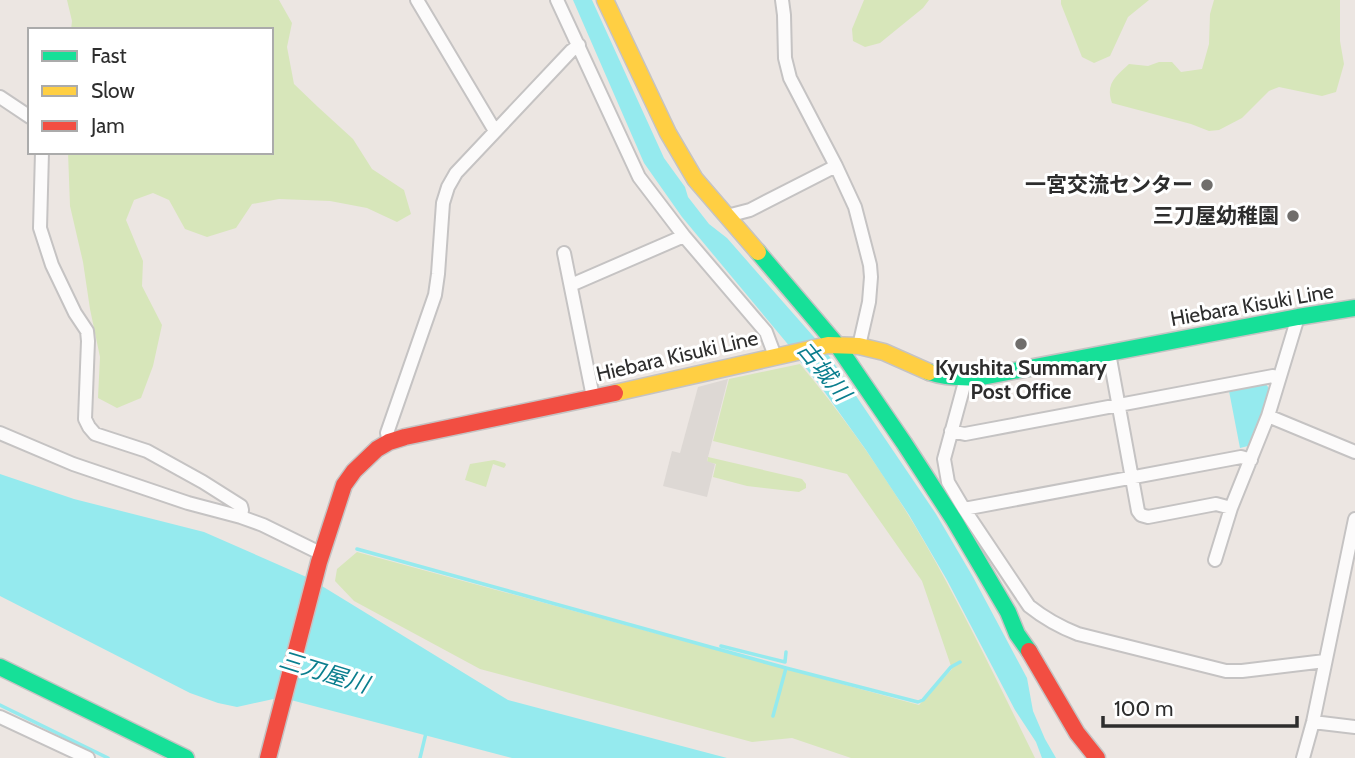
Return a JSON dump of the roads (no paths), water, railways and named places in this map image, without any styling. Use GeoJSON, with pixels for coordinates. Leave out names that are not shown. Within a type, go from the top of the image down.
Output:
{"type":"FeatureCollection","features":[{"type":"Feature","properties":{"kind":"main road"},"geometry":{"type":"LineString","coordinates":[[605,0],[668,133],[695,179],[833,345],[904,443],[954,520],[1008,612],[1017,634],[1077,733],[1097,758]]}},
{"type":"Feature","properties":{"kind":"main road","name":"Hiebara Kisuki Line"},"geometry":{"type":"LineString","coordinates":[[268,758],[320,558],[344,485],[365,460],[389,442],[781,354],[833,345],[859,346],[884,352],[937,375],[982,377],[1355,308]]}},
{"type":"Feature","properties":{"kind":"main road"},"geometry":{"type":"LineString","coordinates":[[0,667],[186,758]]}},
{"type":"Feature","properties":{"kind":"street"},"geometry":{"type":"LineString","coordinates":[[418,0],[495,131]]}},
{"type":"Feature","properties":{"kind":"street"},"geometry":{"type":"LineString","coordinates":[[782,0],[785,58],[790,78],[855,207],[870,265],[869,302],[859,346]]}},
{"type":"Feature","properties":{"kind":"street"},"geometry":{"type":"LineString","coordinates":[[560,1],[639,177],[781,354]]}},
{"type":"Feature","properties":{"kind":"street"},"geometry":{"type":"LineString","coordinates":[[389,442],[387,433],[435,295],[443,203],[448,187],[456,173],[579,45]]}},
{"type":"Feature","properties":{"kind":"street"},"geometry":{"type":"LineString","coordinates":[[0,97],[28,116]]}},
{"type":"Feature","properties":{"kind":"street"},"geometry":{"type":"LineString","coordinates":[[42,154],[40,228],[52,265],[75,313],[87,331],[85,419],[89,428],[95,433],[147,451],[203,482],[241,506],[241,517]]}},
{"type":"Feature","properties":{"kind":"street"},"geometry":{"type":"LineString","coordinates":[[727,216],[750,210],[836,166]]}},
{"type":"Feature","properties":{"kind":"street"},"geometry":{"type":"LineString","coordinates":[[570,285],[684,236]]}},
{"type":"Feature","properties":{"kind":"street"},"geometry":{"type":"LineString","coordinates":[[564,253],[593,397]]}},
{"type":"Feature","properties":{"kind":"street"},"geometry":{"type":"LineString","coordinates":[[1214,560],[1231,508],[1268,416],[1297,317]]}},
{"type":"Feature","properties":{"kind":"street"},"geometry":{"type":"LineString","coordinates":[[1109,353],[1138,511],[1144,516],[1152,517],[1216,504],[1231,508]]}},
{"type":"Feature","properties":{"kind":"street"},"geometry":{"type":"LineString","coordinates":[[951,430],[965,434],[1273,376],[1279,378]]}},
{"type":"Feature","properties":{"kind":"street"},"geometry":{"type":"LineString","coordinates":[[966,378],[944,459],[945,471],[948,482],[964,509],[1028,606],[1062,628],[1078,634],[1226,671],[1325,661]]}},
{"type":"Feature","properties":{"kind":"street"},"geometry":{"type":"LineString","coordinates":[[1268,416],[1355,452]]}},
{"type":"Feature","properties":{"kind":"street"},"geometry":{"type":"LineString","coordinates":[[0,433],[73,464],[262,525],[320,558]]}},
{"type":"Feature","properties":{"kind":"street"},"geometry":{"type":"LineString","coordinates":[[964,509],[1241,457],[1251,460]]}},
{"type":"Feature","properties":{"kind":"street"},"geometry":{"type":"LineString","coordinates":[[1303,758],[1313,722],[1355,519]]}},
{"type":"Feature","properties":{"kind":"street"},"geometry":{"type":"LineString","coordinates":[[0,717],[88,758]]}},
{"type":"Feature","properties":{"kind":"street"},"geometry":{"type":"LineString","coordinates":[[1313,722],[1355,727]]}},
{"type":"Feature","properties":{"kind":"water"},"geometry":{"type":"Polygon","coordinates":[[[573,0],[592,0],[664,158],[685,187],[688,197],[709,224],[727,238],[820,344],[791,348],[682,217],[644,163],[573,0]]]}},
{"type":"Feature","properties":{"kind":"water","name":"古城川"},"geometry":{"type":"Polygon","coordinates":[[[825,350],[936,514],[973,577],[1027,678],[1033,711],[1056,758],[1042,758],[1036,742],[1015,710],[947,580],[909,515],[866,450],[796,356],[825,350]]]}},
{"type":"Feature","properties":{"kind":"water"},"geometry":{"type":"Polygon","coordinates":[[[1266,384],[1270,390],[1252,445],[1240,448],[1229,391],[1266,384]]]}},
{"type":"Feature","properties":{"kind":"water"},"geometry":{"type":"Polygon","coordinates":[[[0,474],[74,499],[204,532],[311,579],[278,698],[237,707],[190,693],[0,596],[0,474]]]}},
{"type":"Feature","properties":{"kind":"water","name":"三刀屋川"},"geometry":{"type":"Polygon","coordinates":[[[317,583],[508,700],[727,758],[512,758],[287,699],[317,583]]]}},
{"type":"Feature","properties":{"kind":"waterway"},"geometry":{"type":"LineString","coordinates":[[357,549],[918,702],[923,700],[951,667],[960,662]]}},
{"type":"Feature","properties":{"kind":"waterway"},"geometry":{"type":"LineString","coordinates":[[721,646],[785,662],[786,652]]}},
{"type":"Feature","properties":{"kind":"waterway"},"geometry":{"type":"LineString","coordinates":[[773,716],[786,668]]}},
{"type":"Feature","properties":{"kind":"waterway"},"geometry":{"type":"LineString","coordinates":[[0,705],[108,758]]}},
{"type":"Feature","properties":{"kind":"waterway"},"geometry":{"type":"LineString","coordinates":[[420,758],[426,733]]}},
{"type":"Feature","properties":{"kind":"place","name":"一宮交流センター"},"geometry":{"type":"Point","coordinates":[1207,185]}},
{"type":"Feature","properties":{"kind":"place","name":"三刀屋幼稚園"},"geometry":{"type":"Point","coordinates":[1293,216]}},
{"type":"Feature","properties":{"kind":"place","name":"Kyushita Summary Post Office"},"geometry":{"type":"Point","coordinates":[1021,344]}}]}
